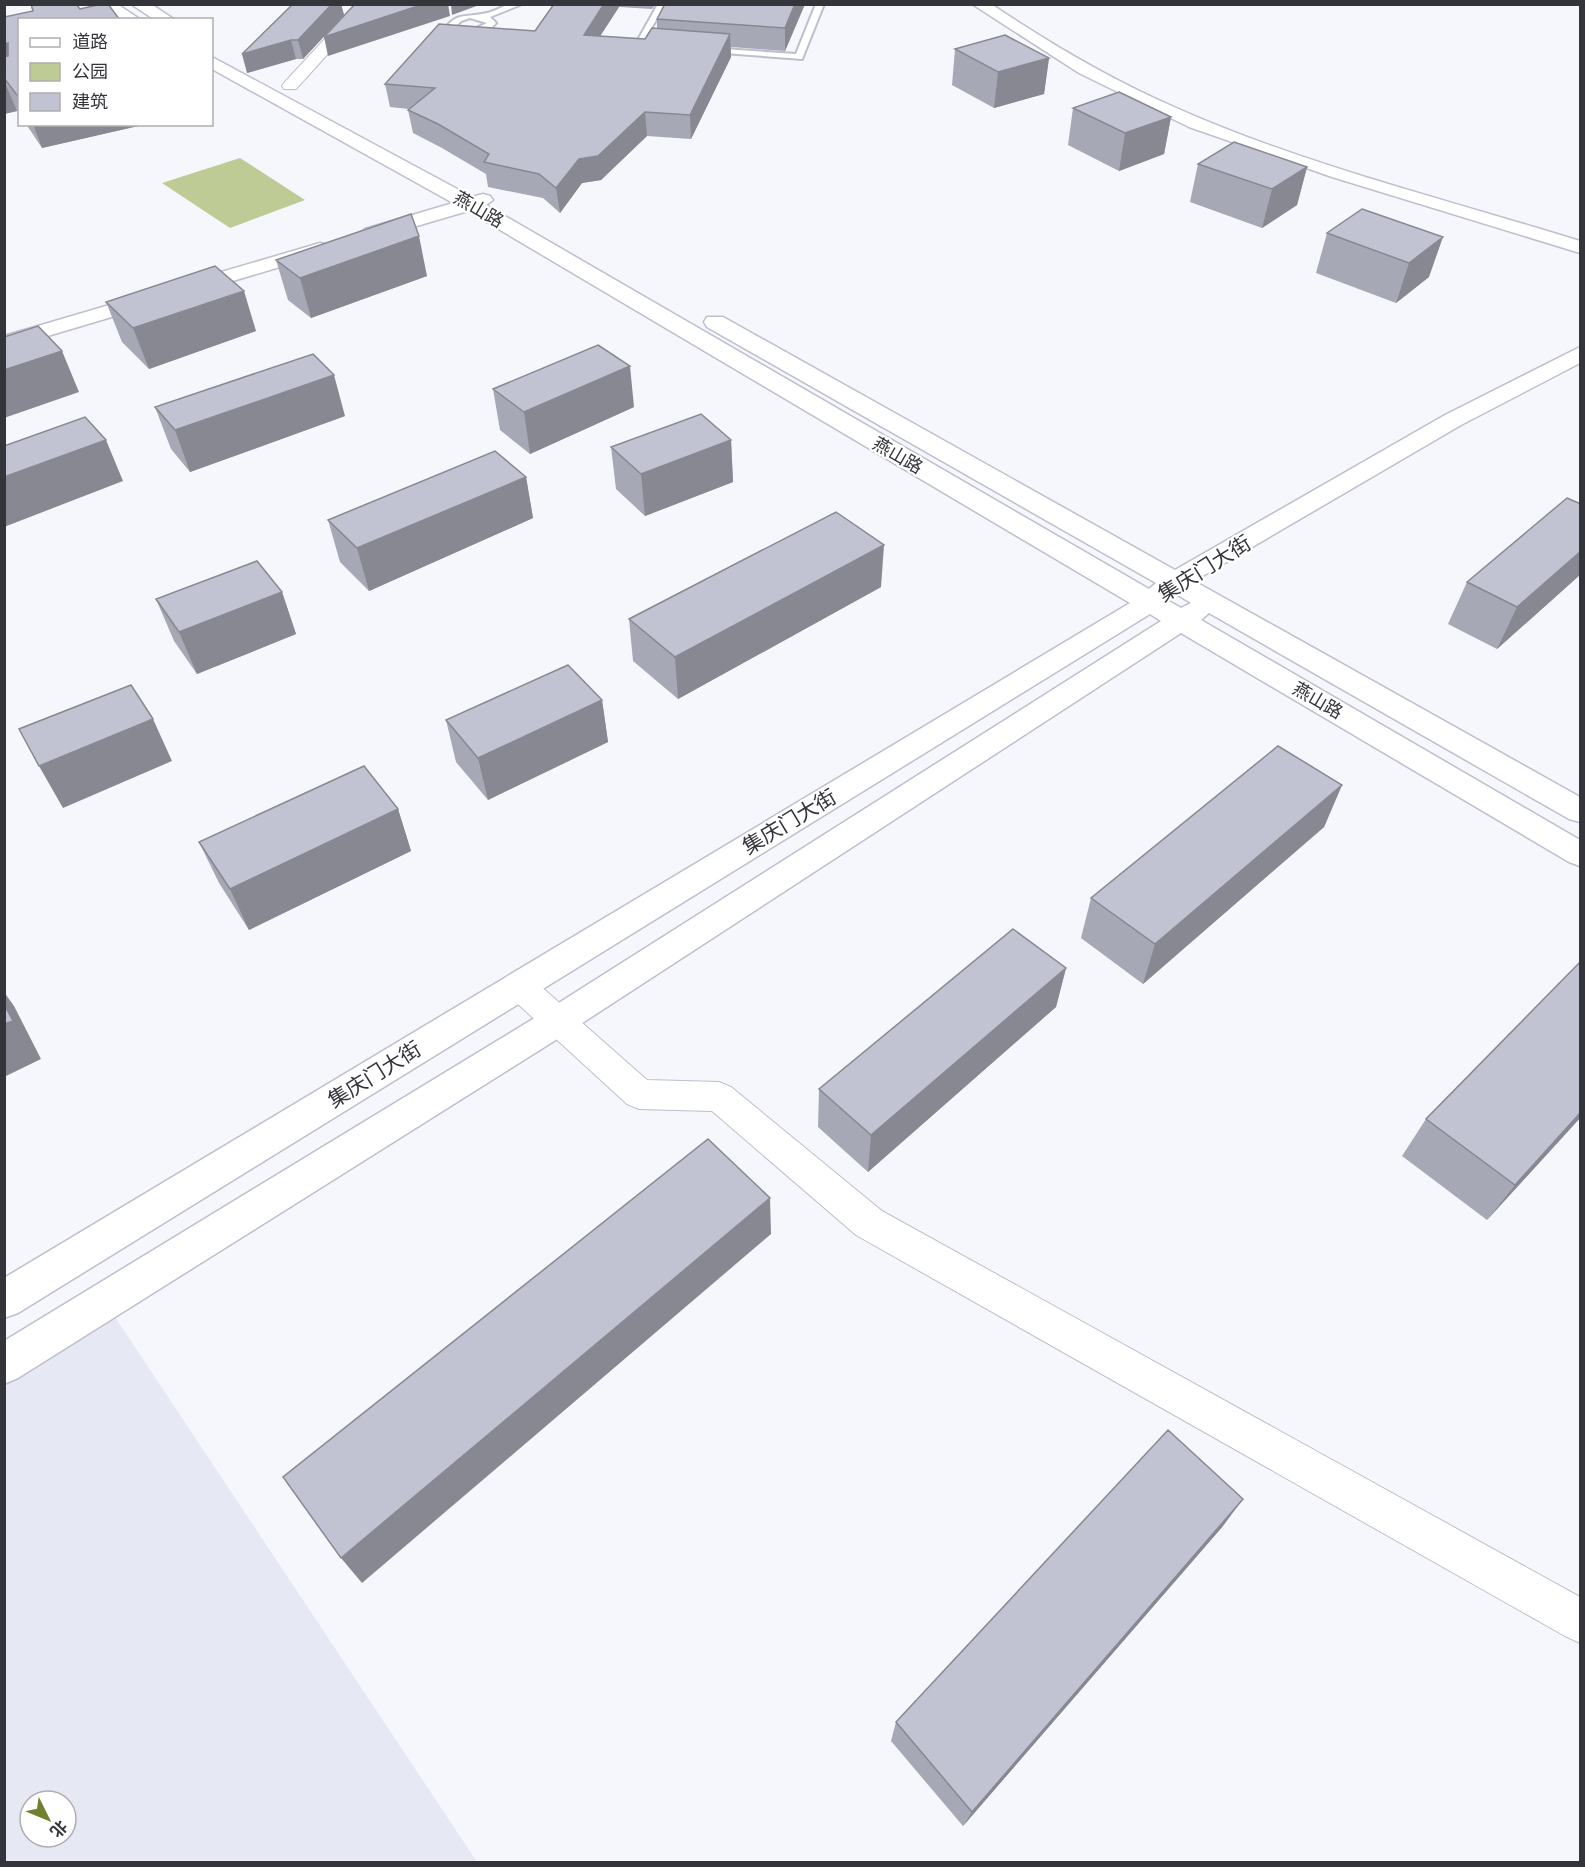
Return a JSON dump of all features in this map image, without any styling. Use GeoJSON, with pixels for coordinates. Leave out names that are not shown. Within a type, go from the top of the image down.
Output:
{"type":"FeatureCollection","features":[{"type":"Feature","properties":{"kind":"street"},"geometry":{"type":"LineString","coordinates":[[105,4],[130,18]]}},
{"type":"Feature","properties":{"kind":"street"},"geometry":{"type":"LineString","coordinates":[[139,4],[164,18]]}},
{"type":"Feature","properties":{"kind":"street"},"geometry":{"type":"LineString","coordinates":[[291,86],[366,4]]}},
{"type":"Feature","properties":{"kind":"street"},"geometry":{"type":"LineString","coordinates":[[987,9],[1014,8]]}},
{"type":"Feature","properties":{"kind":"street"},"geometry":{"type":"LineString","coordinates":[[987,9],[1098,76],[1194,122],[1296,158],[1581,247]]}},
{"type":"Feature","properties":{"kind":"street","name":"燕山路"},"geometry":{"type":"LineString","coordinates":[[213,44],[497,196],[865,408],[1163,591],[1581,854]]}},
{"type":"Feature","properties":{"kind":"street","name":"燕山路"},"geometry":{"type":"LineString","coordinates":[[213,64],[470,204],[840,422],[1163,591]]}},
{"type":"Feature","properties":{"kind":"street"},"geometry":{"type":"LineString","coordinates":[[357,238],[497,196]]}},
{"type":"Feature","properties":{"kind":"street"},"geometry":{"type":"LineString","coordinates":[[4,343],[334,244]]}},
{"type":"Feature","properties":{"kind":"street","name":"集庆门大街"},"geometry":{"type":"LineString","coordinates":[[4,1300],[1163,591],[1453,420],[1581,354]]}},
{"type":"Feature","properties":{"kind":"street","name":"燕山路"},"geometry":{"type":"LineString","coordinates":[[1195,612],[1581,811]]}},
{"type":"Feature","properties":{"kind":"street","name":"集庆门大街"},"geometry":{"type":"LineString","coordinates":[[4,1364],[558,1021],[1195,612]]}},
{"type":"Feature","properties":{"kind":"street"},"geometry":{"type":"LineString","coordinates":[[518,985],[639,1094],[718,1097],[869,1223],[1581,1622]]}},
{"type":"Feature","properties":{"kind":"lane"},"geometry":{"type":"LineString","coordinates":[[444,32],[451,23],[463,17],[482,17],[518,4]]}},
{"type":"Feature","properties":{"kind":"lane"},"geometry":{"type":"LineString","coordinates":[[660,46],[637,45],[662,4]]}},
{"type":"Feature","properties":{"kind":"lane"},"geometry":{"type":"LineString","coordinates":[[695,49],[799,57],[820,4]]}},
{"type":"Feature","properties":{"kind":"lane"},"geometry":{"type":"LineString","coordinates":[[451,23],[452,28],[462,31],[482,30],[492,23],[482,17]]}},
{"type":"Feature","properties":{"kind":"shaded area"},"geometry":{"type":"Polygon","coordinates":[[[105,1302],[477,1862],[5,1862],[5,1364],[105,1302]]]}},
{"type":"Feature","properties":{"kind":"green space"},"geometry":{"type":"Polygon","coordinates":[[[240,158],[305,200],[230,228],[162,183],[240,158]]]}},
{"type":"Feature","properties":{"kind":"building"},"geometry":{"type":"Polygon","coordinates":[[[31,4],[76,4],[80,9],[108,4],[118,18],[18,18],[18,96],[4,78],[4,57],[8,56],[8,43],[4,44],[4,17],[33,11],[31,4]]]}},
{"type":"Feature","properties":{"kind":"building"},"geometry":{"type":"Polygon","coordinates":[[[293,4],[332,4],[298,40],[242,54],[293,4]]]}},
{"type":"Feature","properties":{"kind":"building"},"geometry":{"type":"Polygon","coordinates":[[[355,4],[424,4],[324,37],[355,4]]]}},
{"type":"Feature","properties":{"kind":"building"},"geometry":{"type":"Polygon","coordinates":[[[554,4],[604,4],[584,35],[645,39],[652,28],[730,34],[690,115],[645,112],[598,156],[579,159],[556,188],[539,174],[484,162],[489,154],[438,124],[408,110],[435,88],[385,84],[439,24],[535,31],[554,4]]]}},
{"type":"Feature","properties":{"kind":"building"},"geometry":{"type":"Polygon","coordinates":[[[665,4],[795,4],[785,28],[657,19],[665,4]]]}},
{"type":"Feature","properties":{"kind":"building"},"geometry":{"type":"Polygon","coordinates":[[[1005,35],[1049,58],[998,72],[955,49],[1005,35]]]}},
{"type":"Feature","properties":{"kind":"building"},"geometry":{"type":"Polygon","coordinates":[[[1119,92],[1171,117],[1125,133],[1073,108],[1119,92]]]}},
{"type":"Feature","properties":{"kind":"building"},"geometry":{"type":"Polygon","coordinates":[[[1234,142],[1307,167],[1272,189],[1198,164],[1234,142]]]}},
{"type":"Feature","properties":{"kind":"building"},"geometry":{"type":"Polygon","coordinates":[[[1362,209],[1443,237],[1409,263],[1327,233],[1362,209]]]}},
{"type":"Feature","properties":{"kind":"building"},"geometry":{"type":"Polygon","coordinates":[[[411,214],[419,236],[300,278],[276,260],[411,214]]]}},
{"type":"Feature","properties":{"kind":"building"},"geometry":{"type":"Polygon","coordinates":[[[215,266],[244,291],[133,328],[106,302],[215,266]]]}},
{"type":"Feature","properties":{"kind":"building"},"geometry":{"type":"Polygon","coordinates":[[[38,326],[62,351],[4,370],[4,337],[38,326]]]}},
{"type":"Feature","properties":{"kind":"building"},"geometry":{"type":"Polygon","coordinates":[[[598,345],[630,366],[524,412],[493,389],[598,345]]]}},
{"type":"Feature","properties":{"kind":"building"},"geometry":{"type":"Polygon","coordinates":[[[313,354],[334,375],[175,430],[155,407],[313,354]]]}},
{"type":"Feature","properties":{"kind":"building"},"geometry":{"type":"Polygon","coordinates":[[[701,414],[731,440],[641,474],[611,447],[701,414]]]}},
{"type":"Feature","properties":{"kind":"building"},"geometry":{"type":"Polygon","coordinates":[[[85,417],[106,440],[4,477],[4,446],[85,417]]]}},
{"type":"Feature","properties":{"kind":"building"},"geometry":{"type":"Polygon","coordinates":[[[495,451],[526,477],[357,548],[328,520],[495,451]]]}},
{"type":"Feature","properties":{"kind":"building"},"geometry":{"type":"Polygon","coordinates":[[[1567,498],[1581,504],[1581,551],[1517,607],[1467,582],[1567,498]]]}},
{"type":"Feature","properties":{"kind":"building"},"geometry":{"type":"Polygon","coordinates":[[[836,512],[884,545],[675,657],[629,619],[836,512]]]}},
{"type":"Feature","properties":{"kind":"building"},"geometry":{"type":"Polygon","coordinates":[[[257,561],[282,592],[179,632],[156,599],[257,561]]]}},
{"type":"Feature","properties":{"kind":"building"},"geometry":{"type":"Polygon","coordinates":[[[568,665],[602,700],[478,758],[446,720],[568,665]]]}},
{"type":"Feature","properties":{"kind":"building"},"geometry":{"type":"Polygon","coordinates":[[[131,685],[153,719],[39,766],[19,729],[131,685]]]}},
{"type":"Feature","properties":{"kind":"building"},"geometry":{"type":"Polygon","coordinates":[[[1278,746],[1342,785],[1155,944],[1091,898],[1278,746]]]}},
{"type":"Feature","properties":{"kind":"building"},"geometry":{"type":"Polygon","coordinates":[[[364,766],[398,809],[230,889],[199,842],[364,766]]]}},
{"type":"Feature","properties":{"kind":"building"},"geometry":{"type":"Polygon","coordinates":[[[1013,929],[1066,968],[871,1135],[819,1089],[1013,929]]]}},
{"type":"Feature","properties":{"kind":"building"},"geometry":{"type":"Polygon","coordinates":[[[1581,961],[1581,1112],[1515,1185],[1426,1119],[1581,961]]]}},
{"type":"Feature","properties":{"kind":"building"},"geometry":{"type":"Polygon","coordinates":[[[4,1004],[13,1021],[4,1024],[4,1004]]]}},
{"type":"Feature","properties":{"kind":"building"},"geometry":{"type":"Polygon","coordinates":[[[708,1139],[770,1198],[341,1558],[283,1477],[708,1139]]]}},
{"type":"Feature","properties":{"kind":"building"},"geometry":{"type":"Polygon","coordinates":[[[1168,1430],[1243,1499],[972,1812],[896,1722],[1168,1430]]]}}]}
